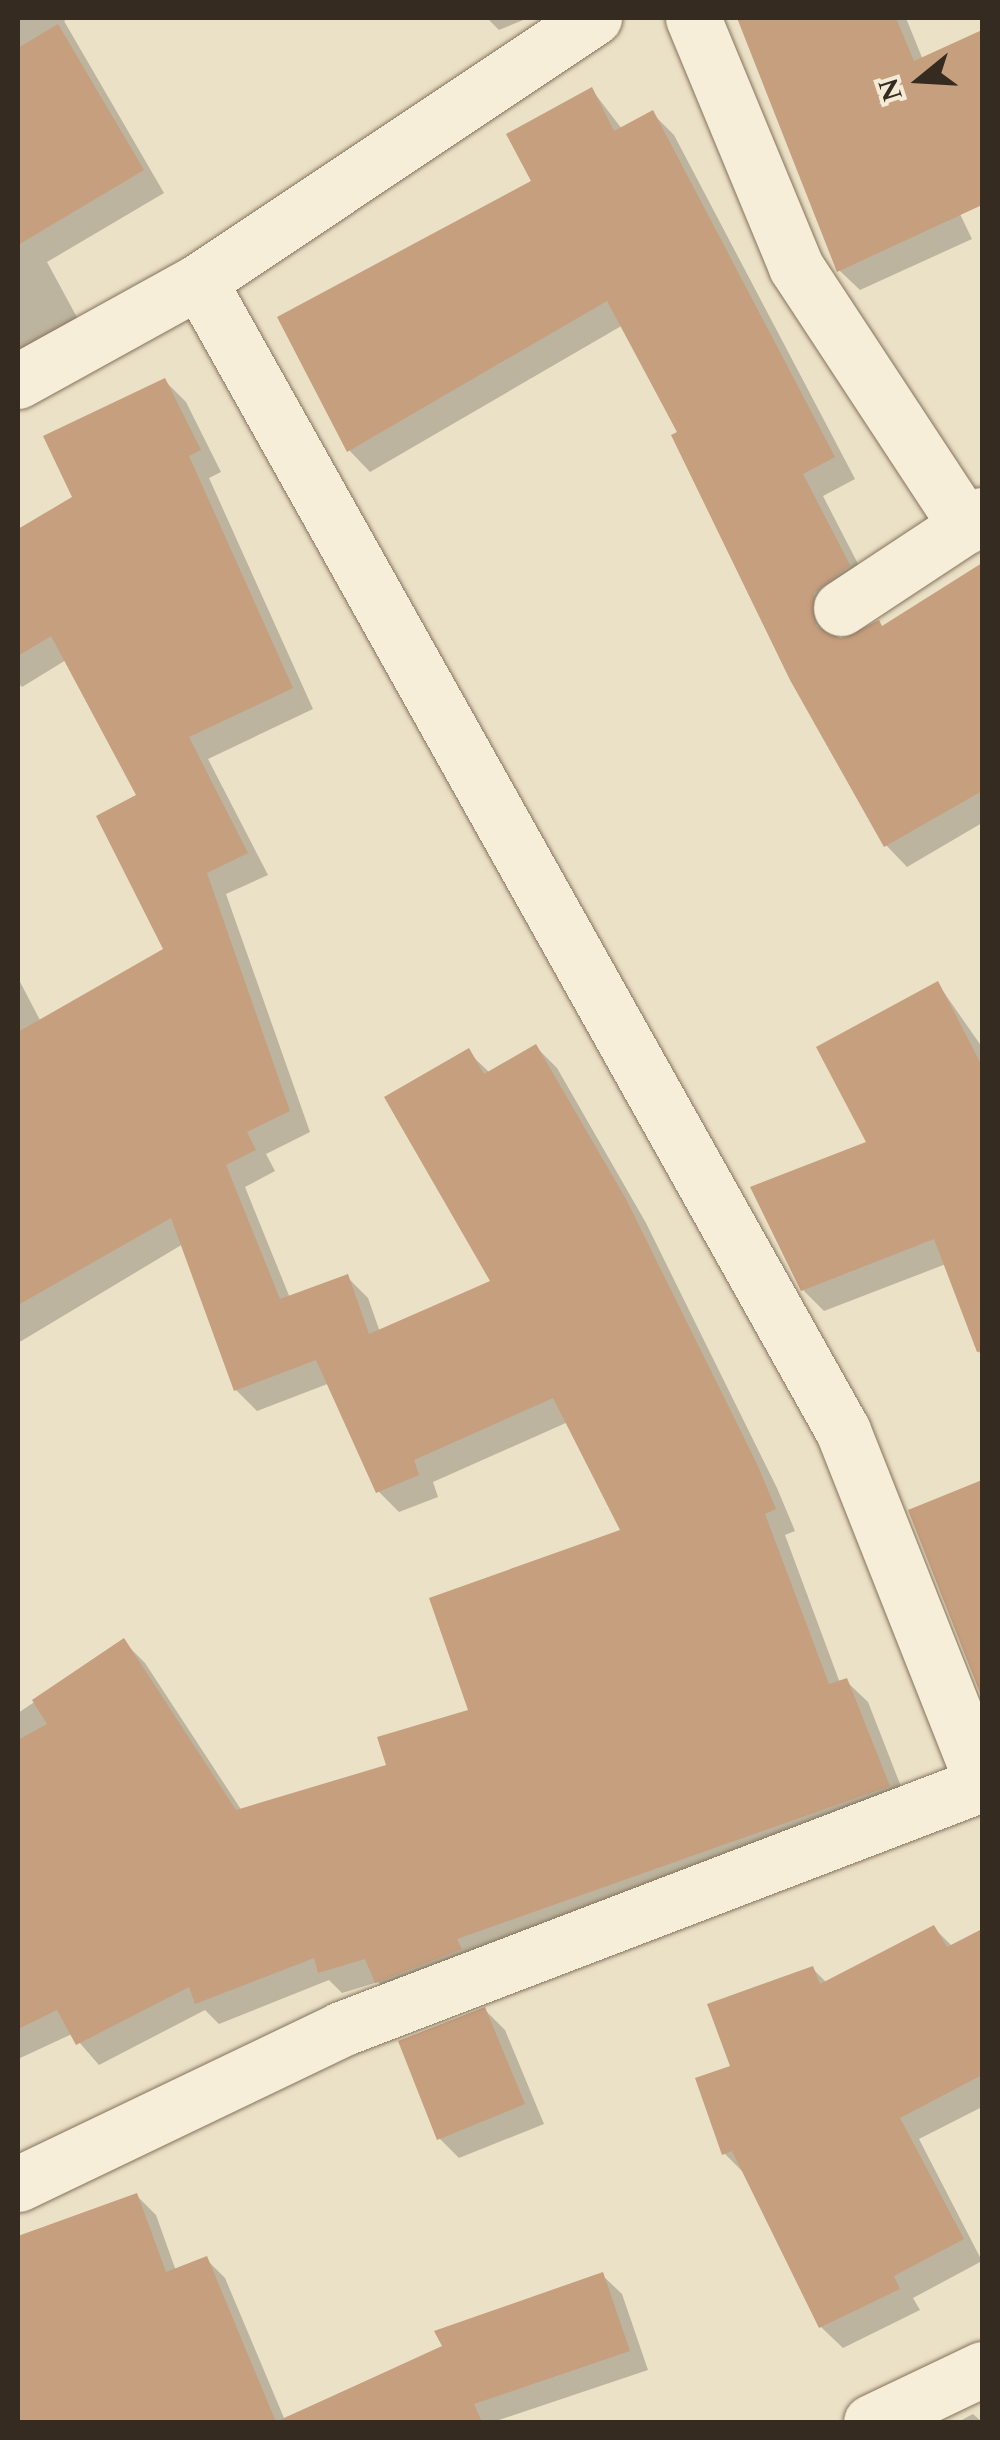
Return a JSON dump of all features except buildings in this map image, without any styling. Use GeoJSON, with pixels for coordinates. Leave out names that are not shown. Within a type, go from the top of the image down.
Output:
{"type":"FeatureCollection","features":[{"type":"Feature","properties":{"kind":"street"},"geometry":{"type":"LineString","coordinates":[[18,381],[199,282],[594,18]]}},
{"type":"Feature","properties":{"kind":"street"},"geometry":{"type":"LineString","coordinates":[[694,18],[796,267],[974,520],[842,608]]}},
{"type":"Feature","properties":{"kind":"street"},"geometry":{"type":"LineString","coordinates":[[18,2184],[340,2028],[982,1783],[843,1431],[199,282]]}},
{"type":"Feature","properties":{"kind":"street"},"geometry":{"type":"LineString","coordinates":[[871,2422],[982,2369]]}}]}
